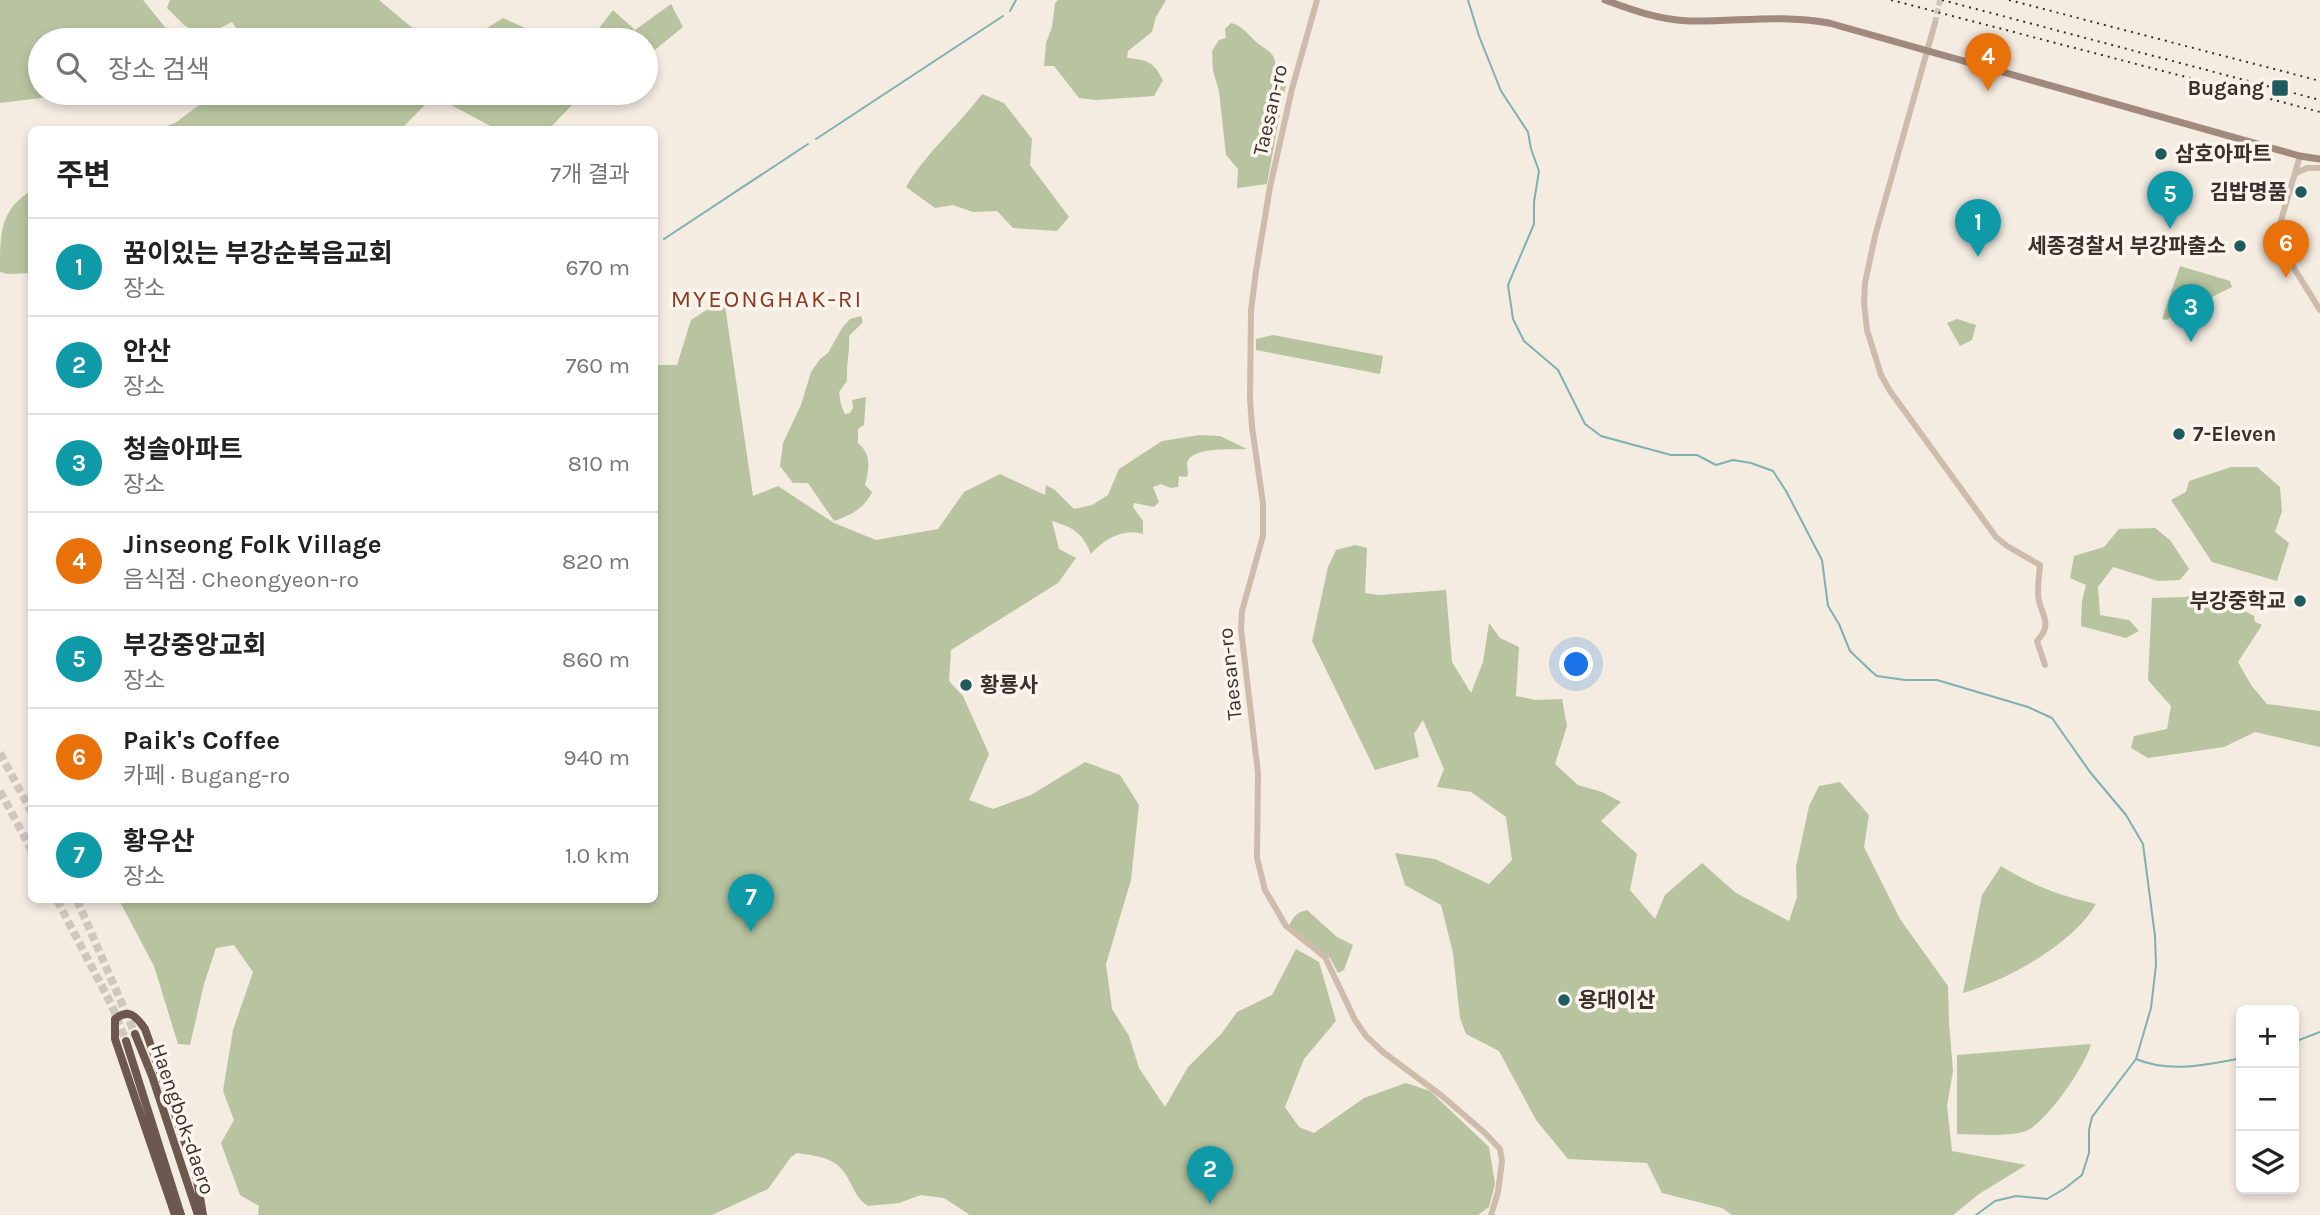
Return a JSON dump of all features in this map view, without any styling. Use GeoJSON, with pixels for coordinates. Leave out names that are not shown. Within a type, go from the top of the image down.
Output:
{"type":"FeatureCollection","features":[{"type":"Feature","properties":{"kind":"highway"},"geometry":{"type":"LineString","coordinates":[[175,1215],[115,1039],[115,1019],[124,1013],[137,1017],[145,1029],[197,1174],[200,1215]]}},
{"type":"Feature","properties":{"kind":"highway","name":"Haengbok-daero"},"geometry":{"type":"LineString","coordinates":[[135,1034],[200,1215]]}},
{"type":"Feature","properties":{"kind":"highway","name":"Haengbok-daero"},"geometry":{"type":"LineString","coordinates":[[126,1041],[181,1215]]}},
{"type":"Feature","properties":{"kind":"main road"},"geometry":{"type":"LineString","coordinates":[[1605,0],[1641,13],[1688,21],[1766,17],[1800,18],[1829,23],[2300,156],[2320,159]]}},
{"type":"Feature","properties":{"kind":"street","name":"Taesan-ro"},"geometry":{"type":"LineString","coordinates":[[1317,0],[1302,47],[1270,187],[1251,311],[1251,426],[1263,503],[1264,536],[1242,611],[1241,629],[1258,773],[1259,871],[1265,890],[1286,926],[1325,957],[1355,1020],[1366,1036],[1383,1052],[1443,1096],[1500,1149],[1502,1161],[1498,1192],[1491,1215]]}},
{"type":"Feature","properties":{"kind":"street"},"geometry":{"type":"LineString","coordinates":[[1935,23],[1871,252],[1865,283],[1867,330],[1881,375],[1890,391],[1963,494],[1996,537],[2040,565],[2038,594],[2046,622],[2045,633],[2037,641],[2045,665]]}},
{"type":"Feature","properties":{"kind":"street"},"geometry":{"type":"LineString","coordinates":[[2300,156],[2277,234],[2279,244],[2320,310]]}},
{"type":"Feature","properties":{"kind":"street"},"geometry":{"type":"LineString","coordinates":[[2294,175],[2307,167],[2320,168]]}},
{"type":"Feature","properties":{"kind":"green space"},"geometry":{"type":"Polygon","coordinates":[[[0,0],[143,0],[166,28],[28,28],[28,100],[0,103],[0,0]]]}},
{"type":"Feature","properties":{"kind":"green space"},"geometry":{"type":"Polygon","coordinates":[[[170,0],[379,0],[413,28],[236,28],[232,22],[220,28],[189,28],[167,8],[170,0]]]}},
{"type":"Feature","properties":{"kind":"green space"},"geometry":{"type":"Polygon","coordinates":[[[1058,0],[1166,0],[1156,17],[1152,32],[1128,51],[1127,58],[1145,61],[1156,69],[1163,80],[1154,96],[1096,100],[1079,98],[1054,66],[1044,66],[1046,43],[1058,0]]]}},
{"type":"Feature","properties":{"kind":"green space"},"geometry":{"type":"Polygon","coordinates":[[[671,4],[683,27],[658,47],[658,28],[638,28],[671,4]]]}},
{"type":"Feature","properties":{"kind":"green space"},"geometry":{"type":"Polygon","coordinates":[[[613,10],[633,28],[599,28],[613,10]]]}},
{"type":"Feature","properties":{"kind":"green space"},"geometry":{"type":"Polygon","coordinates":[[[503,18],[525,28],[487,28],[503,18]]]}},
{"type":"Feature","properties":{"kind":"green space"},"geometry":{"type":"Polygon","coordinates":[[[1231,23],[1241,27],[1272,55],[1275,70],[1287,82],[1267,184],[1237,188],[1238,169],[1226,155],[1212,51],[1219,40],[1226,38],[1225,29],[1231,23]]]}},
{"type":"Feature","properties":{"kind":"green space"},"geometry":{"type":"Polygon","coordinates":[[[982,94],[1004,103],[1032,139],[1030,165],[1069,217],[1057,231],[1013,228],[997,211],[973,212],[953,205],[935,208],[906,187],[982,94]]]}},
{"type":"Feature","properties":{"kind":"green space"},"geometry":{"type":"Polygon","coordinates":[[[199,105],[425,105],[405,126],[168,126],[199,105]]]}},
{"type":"Feature","properties":{"kind":"green space"},"geometry":{"type":"Polygon","coordinates":[[[451,105],[572,105],[552,126],[490,126],[451,105]]]}},
{"type":"Feature","properties":{"kind":"green space"},"geometry":{"type":"Polygon","coordinates":[[[28,193],[28,273],[8,274],[0,272],[2,234],[8,215],[28,193]]]}},
{"type":"Feature","properties":{"kind":"green space"},"geometry":{"type":"Polygon","coordinates":[[[2180,266],[2230,281],[2232,287],[2166,320],[2162,319],[2180,266]]]}},
{"type":"Feature","properties":{"kind":"green space"},"geometry":{"type":"Polygon","coordinates":[[[724,299],[753,496],[778,486],[834,523],[876,540],[938,529],[964,492],[1000,474],[1045,495],[1046,485],[1074,509],[1092,505],[1108,495],[1119,469],[1162,441],[1200,435],[1220,436],[1247,449],[1204,451],[1190,458],[1187,463],[1188,475],[1179,476],[1178,487],[1171,488],[1161,484],[1153,487],[1159,502],[1154,507],[1134,503],[1133,507],[1143,521],[1143,534],[1128,532],[1114,536],[1091,554],[1076,532],[1052,521],[1059,549],[1076,558],[1058,583],[951,650],[949,681],[963,696],[989,754],[969,800],[993,809],[1031,795],[1085,762],[1120,775],[1139,805],[1131,880],[1106,964],[1112,1009],[1129,1036],[1139,1068],[1165,1107],[1188,1067],[1222,1033],[1237,1012],[1272,995],[1296,949],[1319,962],[1336,1021],[1304,1059],[1285,1107],[1299,1127],[1314,1133],[1364,1098],[1406,1083],[1430,1091],[1489,1147],[1495,1184],[1489,1207],[1478,1215],[970,1215],[944,1198],[921,1195],[899,1203],[868,1206],[836,1164],[823,1158],[797,1153],[791,1157],[768,1189],[712,1215],[258,1215],[259,1206],[240,1195],[221,1143],[234,1120],[223,1091],[233,1030],[253,972],[234,945],[216,948],[204,984],[190,1045],[178,1044],[154,966],[121,903],[658,903],[658,365],[677,365],[691,320],[724,299]]]}},
{"type":"Feature","properties":{"kind":"green space"},"geometry":{"type":"Polygon","coordinates":[[[861,316],[863,322],[849,336],[847,381],[839,392],[845,414],[850,413],[853,408],[852,400],[866,397],[864,425],[858,429],[858,443],[866,452],[868,468],[865,485],[872,492],[856,511],[834,521],[808,483],[793,483],[780,466],[783,443],[801,405],[811,372],[828,353],[850,319],[861,316]]]}},
{"type":"Feature","properties":{"kind":"green space"},"geometry":{"type":"Polygon","coordinates":[[[1957,319],[1976,325],[1972,340],[1960,346],[1947,323],[1957,319]]]}},
{"type":"Feature","properties":{"kind":"green space"},"geometry":{"type":"Polygon","coordinates":[[[1273,335],[1383,356],[1380,374],[1256,350],[1256,339],[1273,335]]]}},
{"type":"Feature","properties":{"kind":"green space"},"geometry":{"type":"Polygon","coordinates":[[[2231,467],[2257,467],[2280,487],[2282,511],[2275,532],[2289,543],[2277,581],[2212,562],[2171,500],[2186,492],[2189,481],[2231,467]]]}},
{"type":"Feature","properties":{"kind":"green space"},"geometry":{"type":"Polygon","coordinates":[[[2155,528],[2170,540],[2189,569],[2180,580],[2158,581],[2113,567],[2098,587],[2100,615],[2129,620],[2139,631],[2126,638],[2081,626],[2086,585],[2070,578],[2074,556],[2104,547],[2119,529],[2155,528]]]}},
{"type":"Feature","properties":{"kind":"green space"},"geometry":{"type":"Polygon","coordinates":[[[1355,545],[1367,548],[1365,593],[1379,595],[1446,590],[1452,662],[1471,693],[1483,662],[1489,623],[1500,638],[1519,647],[1516,696],[1536,700],[1562,699],[1567,726],[1555,764],[1578,785],[1602,792],[1621,802],[1601,821],[1637,854],[1630,890],[1655,919],[1665,895],[1702,863],[1736,893],[1789,921],[1797,897],[1796,867],[1809,806],[1819,786],[1840,782],[1869,815],[1864,847],[1900,919],[1948,986],[1953,1071],[1947,1106],[1952,1151],[2026,1165],[1979,1194],[1953,1215],[1732,1215],[1722,1208],[1662,1193],[1647,1163],[1568,1159],[1536,1120],[1499,1051],[1466,1034],[1460,1018],[1453,953],[1441,905],[1405,885],[1395,853],[1435,859],[1489,884],[1512,860],[1506,817],[1471,792],[1437,787],[1444,769],[1423,720],[1414,734],[1419,757],[1375,770],[1312,641],[1328,567],[1336,550],[1355,545]]]}},
{"type":"Feature","properties":{"kind":"green space"},"geometry":{"type":"Polygon","coordinates":[[[2207,588],[2224,592],[2237,607],[2254,616],[2255,622],[2262,625],[2238,662],[2251,685],[2267,704],[2320,711],[2320,747],[2255,732],[2224,747],[2148,758],[2131,748],[2134,736],[2167,729],[2171,706],[2148,680],[2152,598],[2186,597],[2207,588]]]}},
{"type":"Feature","properties":{"kind":"green space"},"geometry":{"type":"Polygon","coordinates":[[[2001,866],[2047,889],[2096,904],[2072,933],[2055,947],[1999,980],[1963,993],[1982,895],[2001,866]]]}},
{"type":"Feature","properties":{"kind":"green space"},"geometry":{"type":"Polygon","coordinates":[[[1307,910],[1337,937],[1353,945],[1344,970],[1338,973],[1330,958],[1289,926],[1296,915],[1307,910]]]}},
{"type":"Feature","properties":{"kind":"green space"},"geometry":{"type":"Polygon","coordinates":[[[2091,1044],[2088,1054],[2063,1094],[2032,1128],[2007,1134],[1957,1134],[1957,1055],[2091,1044]]]}},
{"type":"Feature","properties":{"kind":"waterway"},"geometry":{"type":"LineString","coordinates":[[1010,11],[1016,0]]}},
{"type":"Feature","properties":{"kind":"waterway"},"geometry":{"type":"LineString","coordinates":[[1468,0],[1501,91],[1528,132],[1539,171],[1534,224],[1508,285],[1513,319],[1524,341],[1558,370],[1585,424],[1601,436],[1671,455],[1697,455],[1716,465],[1733,460],[1773,471],[1822,560],[1828,606],[1850,651],[1877,676],[1905,680],[1937,680],[2028,707],[2052,718],[2090,772],[2126,815],[2143,844],[2155,936],[2156,965],[2151,1008],[2136,1059],[2092,1117],[2089,1153],[2082,1175],[2047,1199],[2016,1196],[1995,1201],[1976,1215]]}},
{"type":"Feature","properties":{"kind":"waterway"},"geometry":{"type":"LineString","coordinates":[[816,139],[1003,16]]}},
{"type":"Feature","properties":{"kind":"waterway"},"geometry":{"type":"LineString","coordinates":[[664,239],[808,144]]}},
{"type":"Feature","properties":{"kind":"waterway"},"geometry":{"type":"LineString","coordinates":[[2299,1040],[2320,1032]]}},
{"type":"Feature","properties":{"kind":"waterway"},"geometry":{"type":"LineString","coordinates":[[2136,1059],[2175,1067],[2236,1059]]}},
{"type":"Feature","properties":{"kind":"tunnel"},"geometry":{"type":"LineString","coordinates":[[1935,23],[1940,0]]}},
{"type":"Feature","properties":{"kind":"tunnel"},"geometry":{"type":"LineString","coordinates":[[0,753],[28,806]]}},
{"type":"Feature","properties":{"kind":"tunnel"},"geometry":{"type":"LineString","coordinates":[[0,791],[28,844]]}},
{"type":"Feature","properties":{"kind":"tunnel"},"geometry":{"type":"LineString","coordinates":[[59,903],[112,1006],[126,1041]]}},
{"type":"Feature","properties":{"kind":"tunnel"},"geometry":{"type":"LineString","coordinates":[[78,903],[135,1034]]}},
{"type":"Feature","properties":{"kind":"railway"},"geometry":{"type":"LineString","coordinates":[[1891,0],[2320,112]]}},
{"type":"Feature","properties":{"kind":"railway"},"geometry":{"type":"LineString","coordinates":[[1942,0],[2320,100]]}},
{"type":"Feature","properties":{"kind":"railway"},"geometry":{"type":"LineString","coordinates":[[2009,0],[2320,81]]}},
{"type":"Feature","properties":{"kind":"place","name":"Bugang"},"geometry":{"type":"Point","coordinates":[2280,88]}},
{"type":"Feature","properties":{"kind":"place","name":"Jinseong Folk Village"},"geometry":{"type":"Point","coordinates":[1988,91]}},
{"type":"Feature","properties":{"kind":"place","name":"삼호아파트"},"geometry":{"type":"Point","coordinates":[2161,154]}},
{"type":"Feature","properties":{"kind":"place","name":"김밥명품"},"geometry":{"type":"Point","coordinates":[2301,192]}},
{"type":"Feature","properties":{"kind":"place","name":"부강중앙교회"},"geometry":{"type":"Point","coordinates":[2170,229]}},
{"type":"Feature","properties":{"kind":"place","name":"세종경찰서 부강파출소"},"geometry":{"type":"Point","coordinates":[2240,246]}},
{"type":"Feature","properties":{"kind":"place","name":"꿈이있는 부강순복음교회"},"geometry":{"type":"Point","coordinates":[1978,257]}},
{"type":"Feature","properties":{"kind":"place","name":"Paik's Coffee"},"geometry":{"type":"Point","coordinates":[2286,278]}},
{"type":"Feature","properties":{"kind":"place","name":"청솔아파트"},"geometry":{"type":"Point","coordinates":[2191,342]}},
{"type":"Feature","properties":{"kind":"place","name":"7-Eleven"},"geometry":{"type":"Point","coordinates":[2179,434]}},
{"type":"Feature","properties":{"kind":"place","name":"부강중학교"},"geometry":{"type":"Point","coordinates":[2300,601]}},
{"type":"Feature","properties":{"kind":"place","name":"황룡사"},"geometry":{"type":"Point","coordinates":[966,685]}},
{"type":"Feature","properties":{"kind":"place","name":"황우산"},"geometry":{"type":"Point","coordinates":[751,932]}},
{"type":"Feature","properties":{"kind":"place","name":"용대이산"},"geometry":{"type":"Point","coordinates":[1564,1000]}},
{"type":"Feature","properties":{"kind":"place","name":"안산"},"geometry":{"type":"Point","coordinates":[1210,1204]}},
{"type":"Feature","properties":{"kind":"district","name":"MYEONGHAK-RI"},"geometry":{"type":"Point","coordinates":[767,299]}}]}
